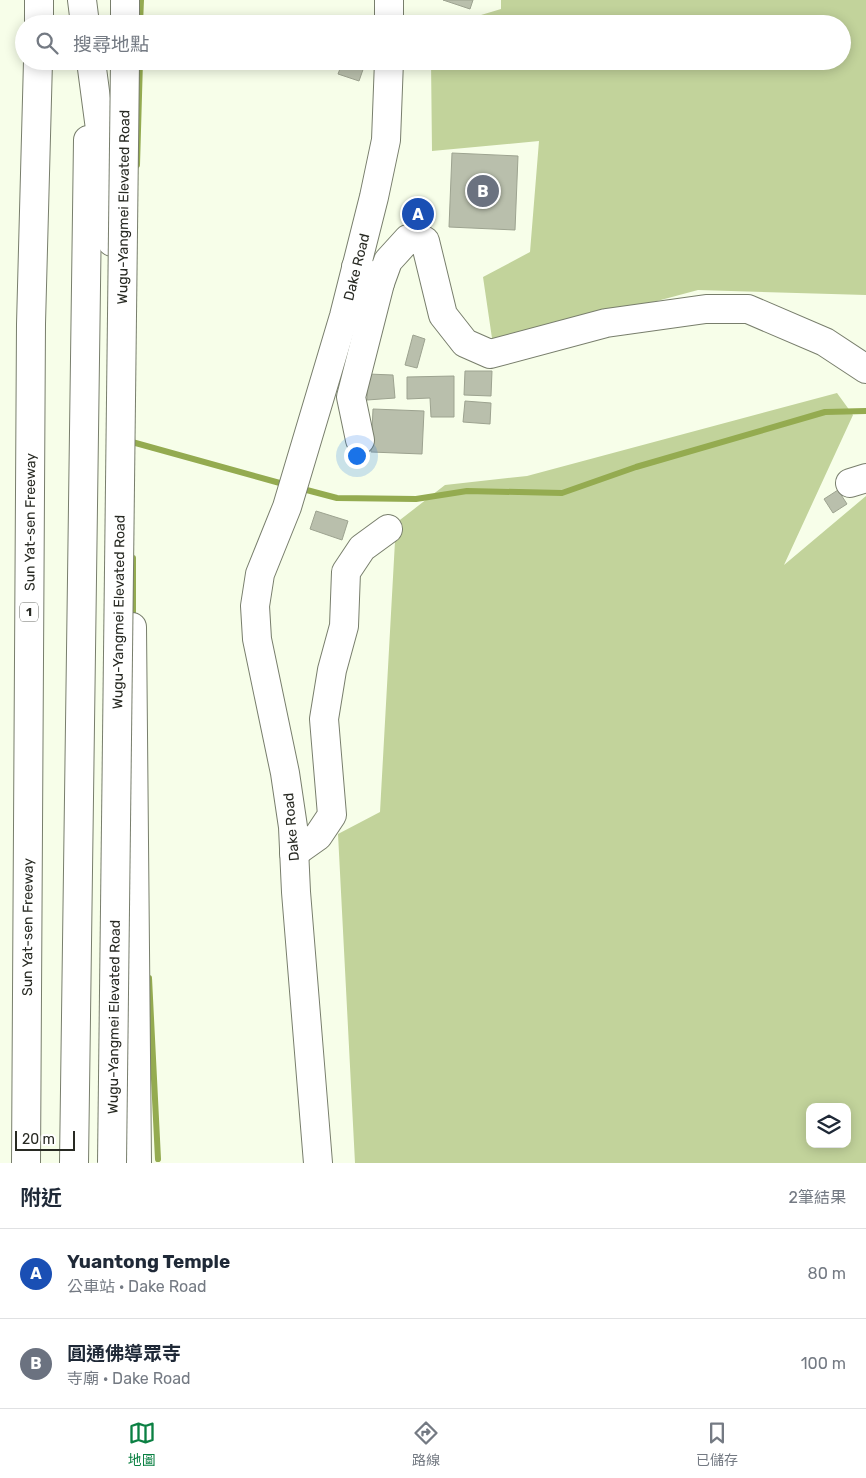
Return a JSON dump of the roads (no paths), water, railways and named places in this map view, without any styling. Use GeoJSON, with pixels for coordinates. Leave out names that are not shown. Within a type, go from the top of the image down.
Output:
{"type":"FeatureCollection","features":[{"type":"Feature","properties":{"kind":"main road"},"geometry":{"type":"LineString","coordinates":[[38,15],[39,0]]}},
{"type":"Feature","properties":{"kind":"main road"},"geometry":{"type":"LineString","coordinates":[[82,0],[85,15]]}},
{"type":"Feature","properties":{"kind":"main road"},"geometry":{"type":"LineString","coordinates":[[88,15],[90,0]]}},
{"type":"Feature","properties":{"kind":"main road"},"geometry":{"type":"LineString","coordinates":[[125,0],[125,15]]}},
{"type":"Feature","properties":{"kind":"main road"},"geometry":{"type":"LineString","coordinates":[[389,0],[389,15]]}},
{"type":"Feature","properties":{"kind":"main road","name":"Sun Yat-sen Freeway"},"geometry":{"type":"LineString","coordinates":[[26,1163],[30,334],[38,70]]}},
{"type":"Feature","properties":{"kind":"main road"},"geometry":{"type":"LineString","coordinates":[[74,1163],[90,70]]}},
{"type":"Feature","properties":{"kind":"main road"},"geometry":{"type":"LineString","coordinates":[[91,70],[109,197],[131,476],[132,802],[137,1163]]}},
{"type":"Feature","properties":{"kind":"main road","name":"Wugu-Yangmei Elevated Road"},"geometry":{"type":"LineString","coordinates":[[112,1163],[124,70]]}},
{"type":"Feature","properties":{"kind":"main road","name":"Dake Road"},"geometry":{"type":"LineString","coordinates":[[318,1163],[306,1022],[293,827],[285,774],[257,639],[255,606],[260,574],[289,500],[344,316],[374,197],[386,140],[389,70]]}},
{"type":"Feature","properties":{"kind":"main road"},"geometry":{"type":"LineString","coordinates":[[360,440],[351,397],[380,283],[388,261],[408,239],[425,240],[443,315],[465,343],[490,354],[606,323],[706,309],[748,310],[825,342],[866,369]]}},
{"type":"Feature","properties":{"kind":"main road"},"geometry":{"type":"LineString","coordinates":[[356,267],[380,283]]}},
{"type":"Feature","properties":{"kind":"main road"},"geometry":{"type":"LineString","coordinates":[[294,853],[318,836],[332,815],[324,719],[332,670],[344,626],[346,572],[362,548],[388,529]]}},
{"type":"Feature","properties":{"kind":"waterway"},"geometry":{"type":"LineString","coordinates":[[140,15],[141,0]]}},
{"type":"Feature","properties":{"kind":"waterway"},"geometry":{"type":"LineString","coordinates":[[137,165],[140,70]]}},
{"type":"Feature","properties":{"kind":"waterway"},"geometry":{"type":"LineString","coordinates":[[299,488],[337,498],[416,499],[467,491],[562,493],[636,467],[825,412],[866,411]]}},
{"type":"Feature","properties":{"kind":"waterway"},"geometry":{"type":"LineString","coordinates":[[132,448],[132,442],[287,485]]}},
{"type":"Feature","properties":{"kind":"waterway"},"geometry":{"type":"LineString","coordinates":[[133,558],[133,620]]}},
{"type":"Feature","properties":{"kind":"waterway"},"geometry":{"type":"LineString","coordinates":[[149,978],[158,1159]]}},
{"type":"Feature","properties":{"kind":"place","name":"圓通佛導眾寺"},"geometry":{"type":"Point","coordinates":[483,191]}},
{"type":"Feature","properties":{"kind":"place","name":"Yuantong Temple"},"geometry":{"type":"Point","coordinates":[418,214]}}]}
